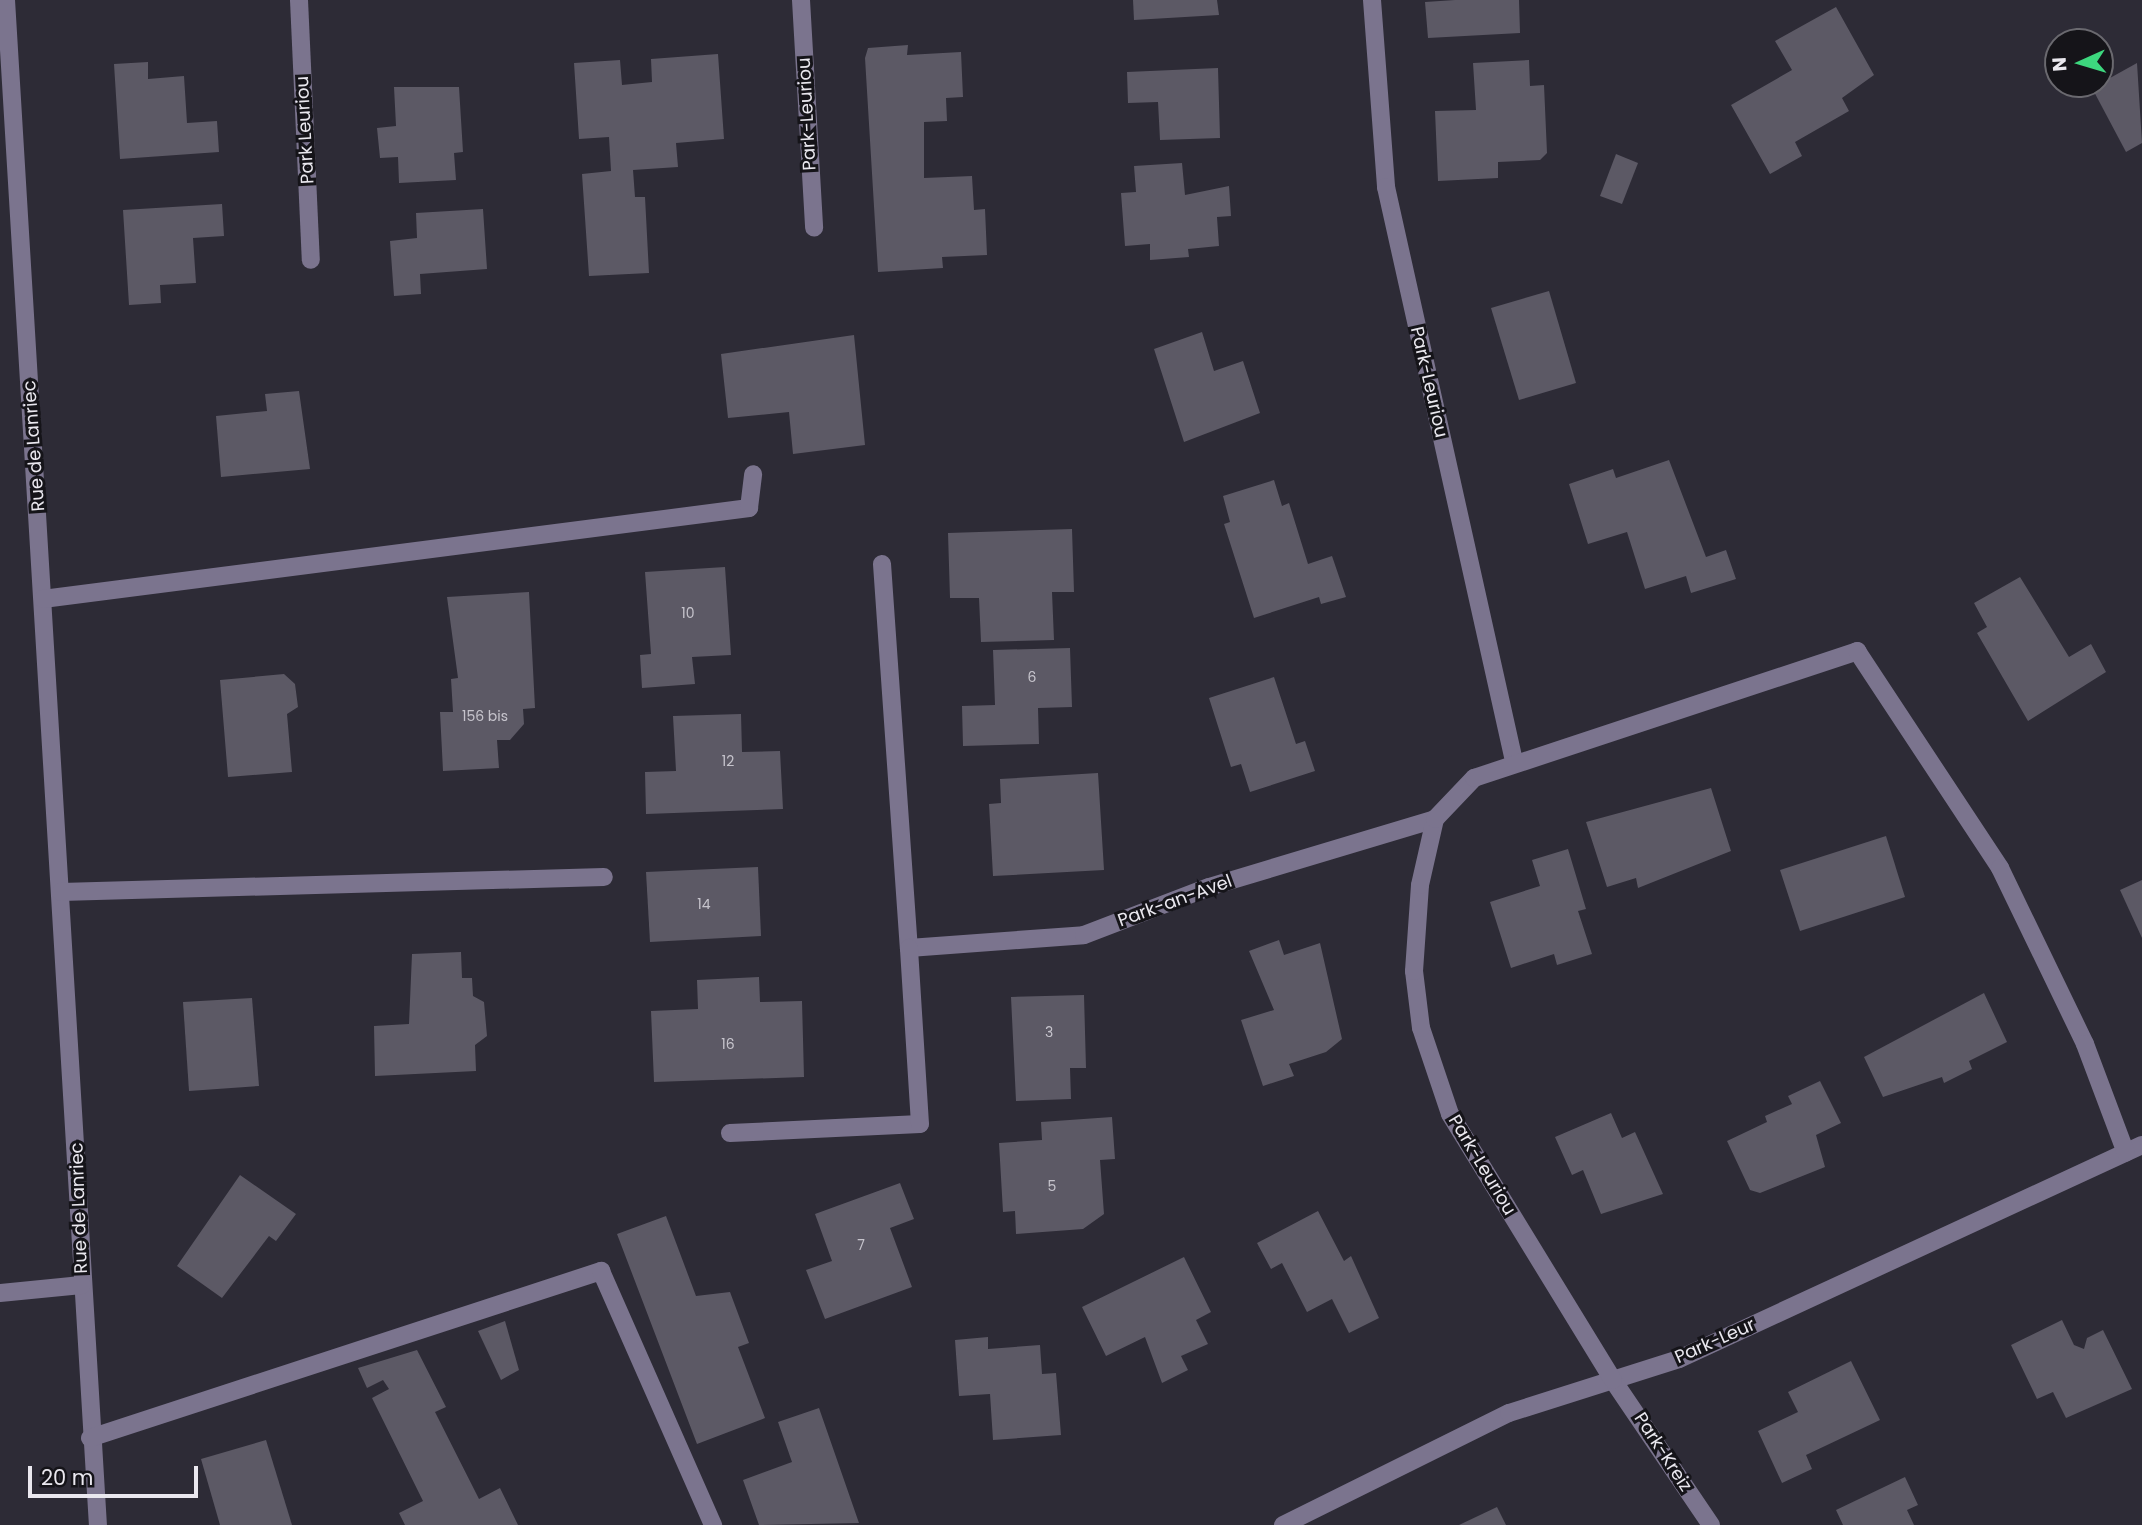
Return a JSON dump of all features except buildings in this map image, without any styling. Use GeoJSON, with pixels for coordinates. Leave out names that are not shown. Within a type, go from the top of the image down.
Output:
{"type":"FeatureCollection","features":[{"type":"Feature","properties":{"kind":"street","name":"Rue de Lanriec"},"geometry":{"type":"LineString","coordinates":[[6,0],[61,892],[90,1438],[98,1525]]}},
{"type":"Feature","properties":{"kind":"street","name":"Park Leuriou"},"geometry":{"type":"LineString","coordinates":[[299,0],[311,260]]}},
{"type":"Feature","properties":{"kind":"street","name":"Park-Leuriou"},"geometry":{"type":"LineString","coordinates":[[801,0],[814,228]]}},
{"type":"Feature","properties":{"kind":"street","name":"Park-Leuriou"},"geometry":{"type":"LineString","coordinates":[[1371,0],[1386,187],[1514,761]]}},
{"type":"Feature","properties":{"kind":"street"},"geometry":{"type":"LineString","coordinates":[[43,599],[749,508],[753,474]]}},
{"type":"Feature","properties":{"kind":"street"},"geometry":{"type":"LineString","coordinates":[[730,1133],[920,1125],[882,564]]}},
{"type":"Feature","properties":{"kind":"street"},"geometry":{"type":"LineString","coordinates":[[1435,819],[1474,778],[1514,761],[1832,655],[1857,651],[2000,868],[2134,1149]]}},
{"type":"Feature","properties":{"kind":"street","name":"Park-Leuriou"},"geometry":{"type":"LineString","coordinates":[[1435,819],[1415,928],[1421,1028],[1450,1114],[1613,1380]]}},
{"type":"Feature","properties":{"kind":"street","name":"Park-an-Avel"},"geometry":{"type":"LineString","coordinates":[[909,948],[1084,935],[1209,887],[1435,819]]}},
{"type":"Feature","properties":{"kind":"street"},"geometry":{"type":"LineString","coordinates":[[61,892],[604,877]]}},
{"type":"Feature","properties":{"kind":"street","name":"Park-Leur"},"geometry":{"type":"LineString","coordinates":[[1283,1525],[1509,1413],[1679,1359],[2134,1149]]}},
{"type":"Feature","properties":{"kind":"street"},"geometry":{"type":"LineString","coordinates":[[90,1438],[601,1271],[713,1525]]}},
{"type":"Feature","properties":{"kind":"street"},"geometry":{"type":"LineString","coordinates":[[0,1293],[82,1284]]}},
{"type":"Feature","properties":{"kind":"street","name":"Park-Kreiz"},"geometry":{"type":"LineString","coordinates":[[1613,1380],[1711,1525]]}}]}
